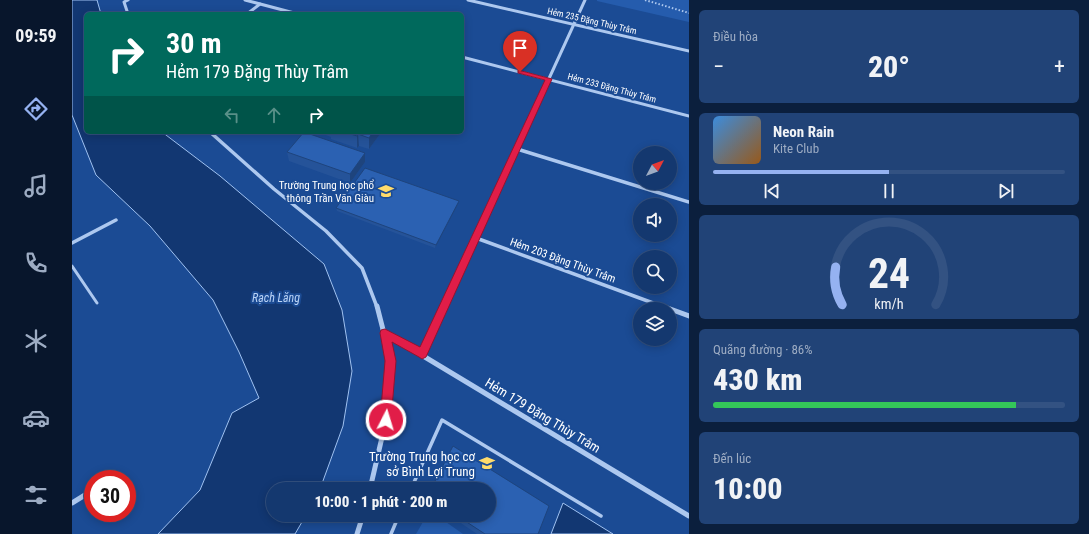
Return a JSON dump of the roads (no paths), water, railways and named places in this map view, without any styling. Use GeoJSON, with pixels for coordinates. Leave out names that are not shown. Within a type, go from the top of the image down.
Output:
{"type":"FeatureCollection","features":[{"type":"Feature","properties":{"kind":"street"},"geometry":{"type":"LineString","coordinates":[[127,12],[124,1],[128,0]]}},
{"type":"Feature","properties":{"kind":"street"},"geometry":{"type":"LineString","coordinates":[[245,0],[290,12]]}},
{"type":"Feature","properties":{"kind":"street","name":"Hẻm 235 Đặng Thùy Trâm"},"geometry":{"type":"LineString","coordinates":[[468,0],[689,51]]}},
{"type":"Feature","properties":{"kind":"street"},"geometry":{"type":"LineString","coordinates":[[422,354],[585,0]]}},
{"type":"Feature","properties":{"kind":"street"},"geometry":{"type":"LineString","coordinates":[[250,12],[260,4]]}},
{"type":"Feature","properties":{"kind":"street","name":"Hẻm 233 Đặng Thùy Trâm"},"geometry":{"type":"LineString","coordinates":[[464,58],[689,116]]}},
{"type":"Feature","properties":{"kind":"street"},"geometry":{"type":"LineString","coordinates":[[212,134],[274,189],[326,230],[362,268],[375,299],[391,361],[386,420],[372,482]]}},
{"type":"Feature","properties":{"kind":"street"},"geometry":{"type":"LineString","coordinates":[[517,149],[689,202]]}},
{"type":"Feature","properties":{"kind":"street"},"geometry":{"type":"LineString","coordinates":[[72,243],[116,220]]}},
{"type":"Feature","properties":{"kind":"street","name":"Hẻm 203 Đặng Thùy Trâm"},"geometry":{"type":"LineString","coordinates":[[476,238],[689,316]]}},
{"type":"Feature","properties":{"kind":"street","name":"Hẻm 179 Đặng Thùy Trâm"},"geometry":{"type":"LineString","coordinates":[[385,333],[689,516]]}},
{"type":"Feature","properties":{"kind":"street"},"geometry":{"type":"LineString","coordinates":[[72,503],[84,496]]}},
{"type":"Feature","properties":{"kind":"street"},"geometry":{"type":"LineString","coordinates":[[356,534],[360,522]]}},
{"type":"Feature","properties":{"kind":"lane"},"geometry":{"type":"LineString","coordinates":[[72,266],[96,303]]}},
{"type":"Feature","properties":{"kind":"lane"},"geometry":{"type":"LineString","coordinates":[[414,482],[442,420],[601,516]]}},
{"type":"Feature","properties":{"kind":"lane"},"geometry":{"type":"LineString","coordinates":[[391,534],[396,522]]}},
{"type":"Feature","properties":{"kind":"water","name":"Rạch Lăng"},"geometry":{"type":"Polygon","coordinates":[[[72,0],[97,0],[100,12],[84,12],[84,134],[165,134],[220,176],[324,264],[342,310],[352,371],[343,426],[323,482],[266,482],[266,522],[302,522],[295,534],[158,534],[200,490],[232,413],[259,398],[239,352],[213,300],[150,226],[96,175],[72,115],[72,0]]]}},
{"type":"Feature","properties":{"kind":"water"},"geometry":{"type":"Polygon","coordinates":[[[563,503],[613,534],[551,534],[563,503]]]}},
{"type":"Feature","properties":{"kind":"place","name":"Trường Trung học phổ thông Trần Văn Giàu"},"geometry":{"type":"Point","coordinates":[386,191]}},
{"type":"Feature","properties":{"kind":"place","name":"Trường Trung học cơ sở Bình Lợi Trung"},"geometry":{"type":"Point","coordinates":[487,463]}}]}
